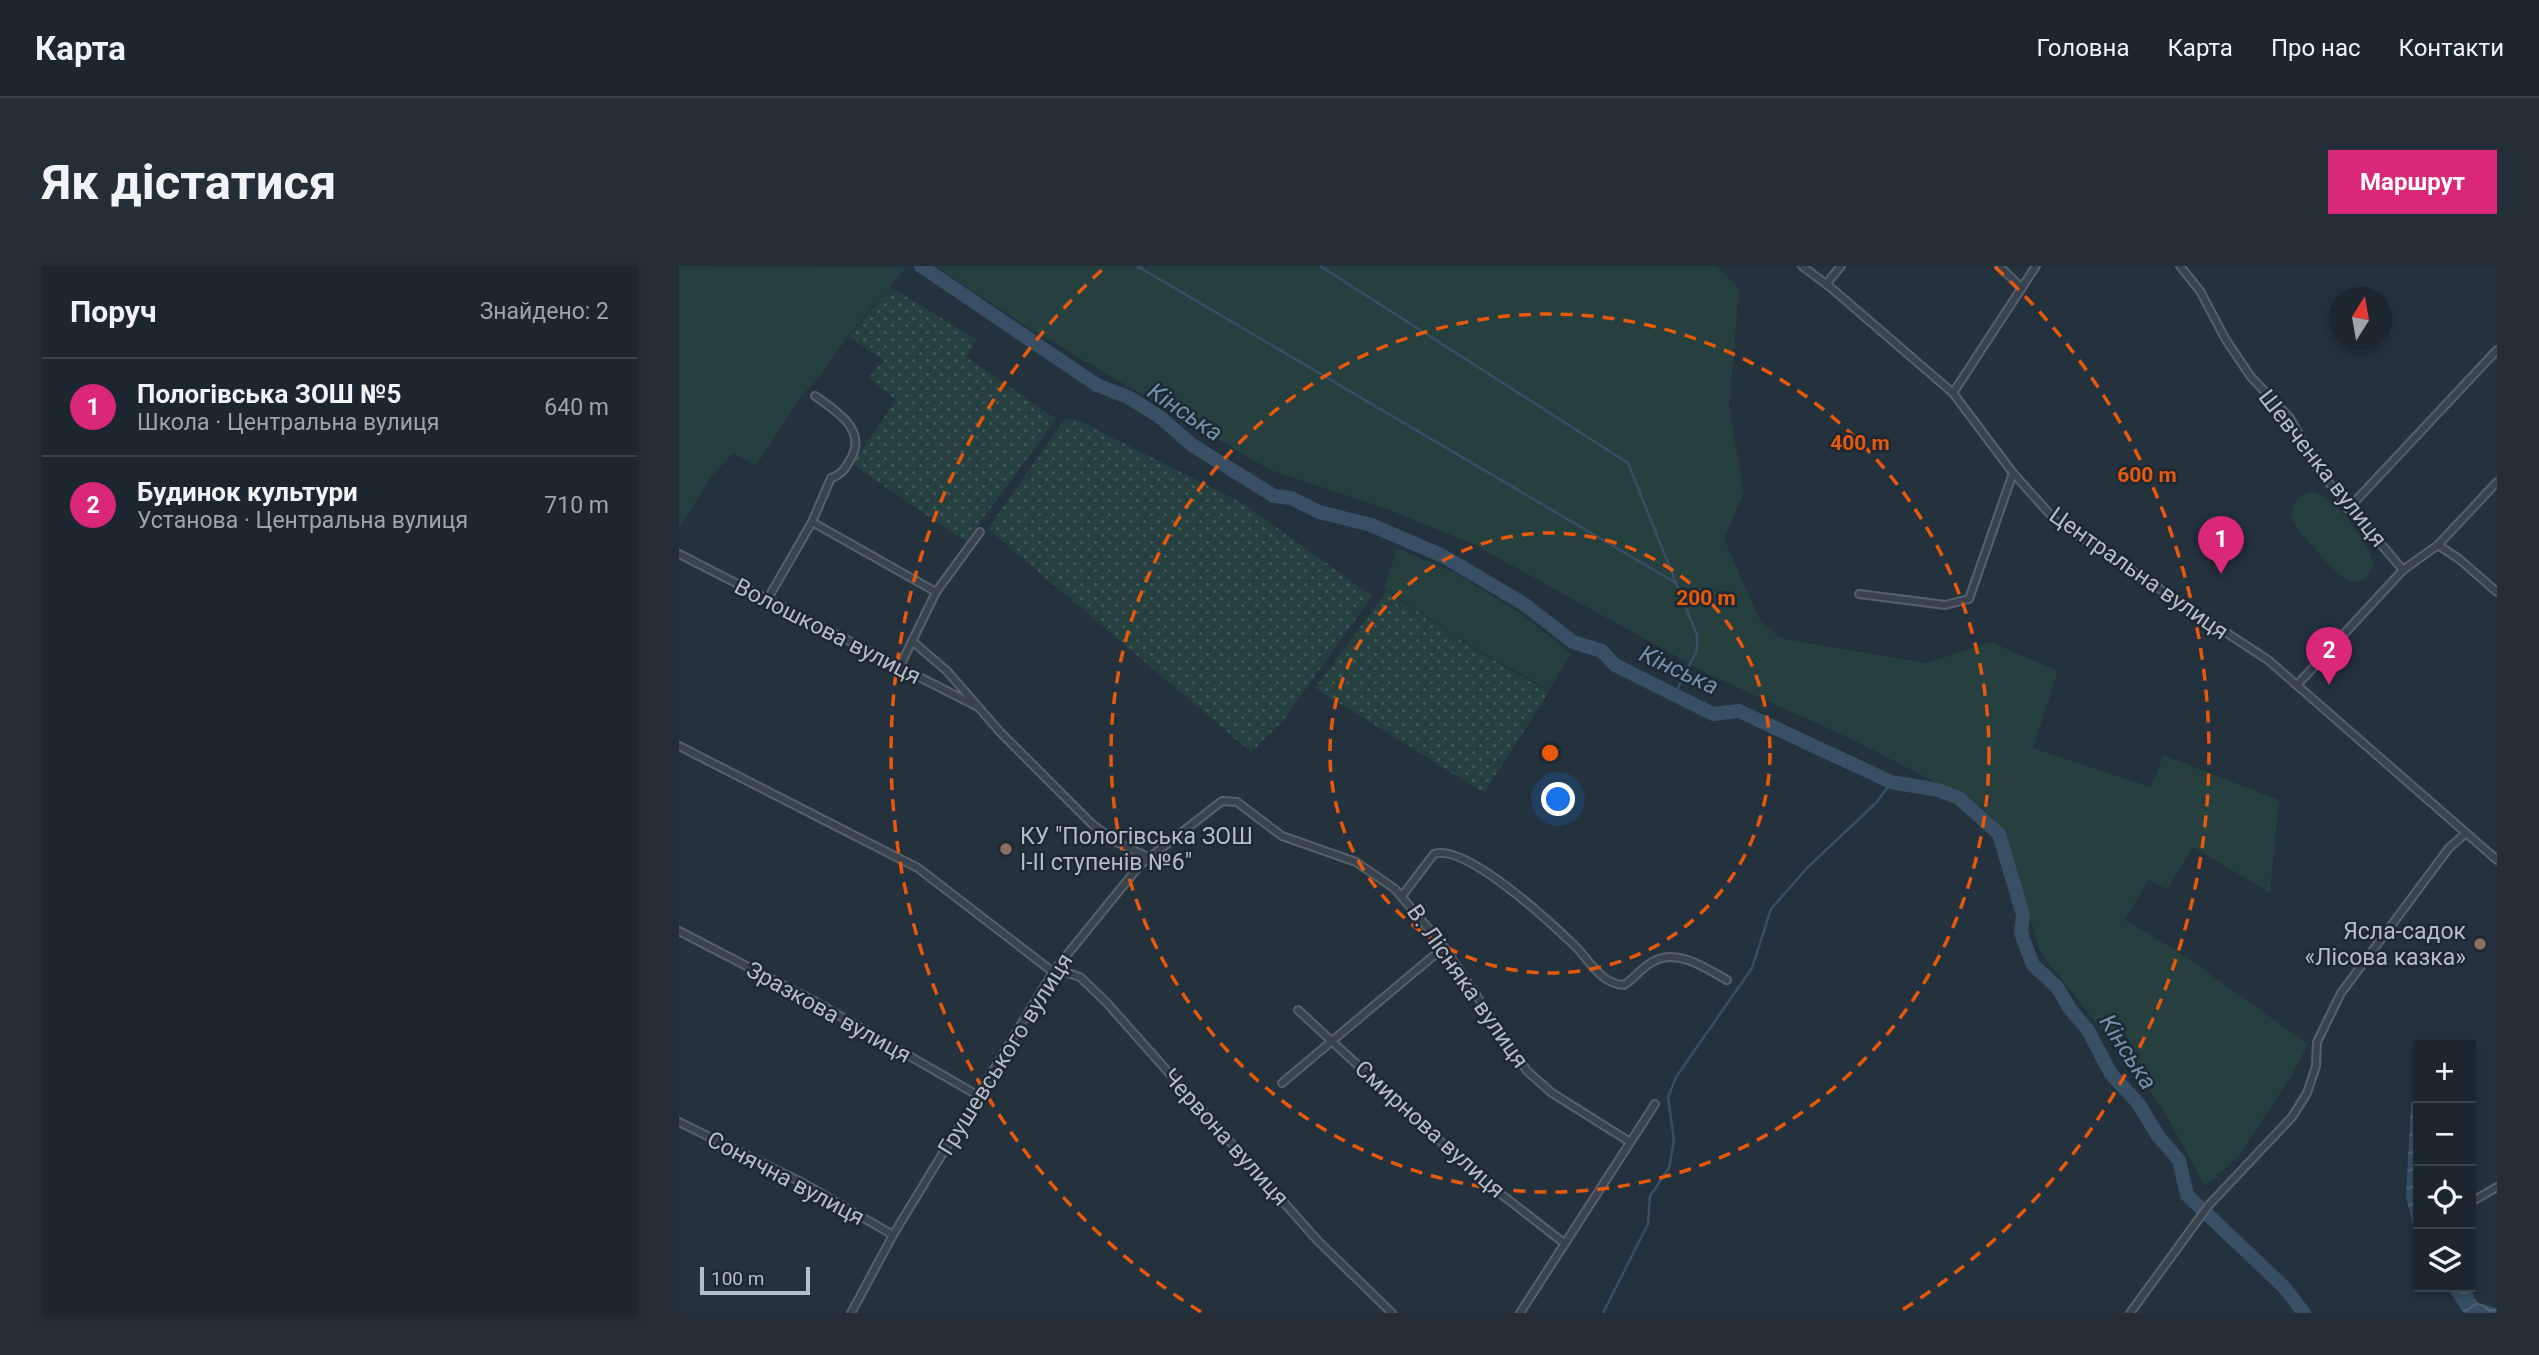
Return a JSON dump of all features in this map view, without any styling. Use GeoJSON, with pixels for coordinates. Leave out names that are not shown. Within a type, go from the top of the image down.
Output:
{"type":"FeatureCollection","features":[{"type":"Feature","properties":{"kind":"street","name":"Центральна вулиця"},"geometry":{"type":"LineString","coordinates":[[1802,266],[1953,393],[2013,473],[2056,521],[2268,660],[2497,860]]}},
{"type":"Feature","properties":{"kind":"street"},"geometry":{"type":"LineString","coordinates":[[1826,284],[1841,266]]}},
{"type":"Feature","properties":{"kind":"street"},"geometry":{"type":"LineString","coordinates":[[1999,266],[2022,288]]}},
{"type":"Feature","properties":{"kind":"street"},"geometry":{"type":"LineString","coordinates":[[1953,393],[2036,266]]}},
{"type":"Feature","properties":{"kind":"street","name":"Шевченка вулиця"},"geometry":{"type":"LineString","coordinates":[[2180,266],[2200,291],[2225,340],[2251,377],[2290,418],[2319,471],[2348,509],[2403,570],[2438,545],[2497,482]]}},
{"type":"Feature","properties":{"kind":"street"},"geometry":{"type":"LineString","coordinates":[[2348,509],[2497,350]]}},
{"type":"Feature","properties":{"kind":"street"},"geometry":{"type":"LineString","coordinates":[[767,600],[812,522],[831,478],[838,476],[845,468],[858,441],[836,410],[815,396]]}},
{"type":"Feature","properties":{"kind":"street"},"geometry":{"type":"LineString","coordinates":[[1859,594],[1945,605],[1969,600],[2013,473]]}},
{"type":"Feature","properties":{"kind":"street"},"geometry":{"type":"LineString","coordinates":[[812,522],[936,592]]}},
{"type":"Feature","properties":{"kind":"street"},"geometry":{"type":"LineString","coordinates":[[899,668],[936,592],[979,532]]}},
{"type":"Feature","properties":{"kind":"street"},"geometry":{"type":"LineString","coordinates":[[2438,545],[2497,592]]}},
{"type":"Feature","properties":{"kind":"street","name":"Волошкова вулиця"},"geometry":{"type":"LineString","coordinates":[[679,554],[978,707]]}},
{"type":"Feature","properties":{"kind":"street"},"geometry":{"type":"LineString","coordinates":[[2297,685],[2403,570]]}},
{"type":"Feature","properties":{"kind":"street","name":"Волошкова вулиця"},"geometry":{"type":"LineString","coordinates":[[912,641],[947,671],[978,707],[1092,824],[1124,847],[1148,857]]}},
{"type":"Feature","properties":{"kind":"street","name":"Червона вулиця"},"geometry":{"type":"LineString","coordinates":[[679,746],[918,868],[1054,970],[1080,977],[1100,996],[1318,1241],[1392,1313]]}},
{"type":"Feature","properties":{"kind":"street","name":"Грушевського вулиця"},"geometry":{"type":"LineString","coordinates":[[851,1313],[893,1235],[1054,970],[1148,857],[1216,803],[1228,800]]}},
{"type":"Feature","properties":{"kind":"street","name":"В. Лісняка вулиця"},"geometry":{"type":"LineString","coordinates":[[1228,800],[1237,803],[1282,836],[1356,862],[1402,896],[1444,947],[1527,1072],[1552,1093],[1630,1142]]}},
{"type":"Feature","properties":{"kind":"street"},"geometry":{"type":"LineString","coordinates":[[2130,1313],[2209,1205],[2292,1117],[2307,1093],[2316,1066],[2317,1042],[2341,993],[2449,848],[2465,834]]}},
{"type":"Feature","properties":{"kind":"street"},"geometry":{"type":"LineString","coordinates":[[1402,896],[1434,854],[1450,852],[1496,880],[1542,915],[1608,982],[1624,985],[1655,960],[1677,958],[1692,961],[1727,980]]}},
{"type":"Feature","properties":{"kind":"street","name":"Зразкова вулиця"},"geometry":{"type":"LineString","coordinates":[[679,931],[816,1002],[977,1095]]}},
{"type":"Feature","properties":{"kind":"street"},"geometry":{"type":"LineString","coordinates":[[1282,1083],[1444,947]]}},
{"type":"Feature","properties":{"kind":"street","name":"Смирнова вулиця"},"geometry":{"type":"LineString","coordinates":[[1298,1010],[1479,1177],[1564,1243]]}},
{"type":"Feature","properties":{"kind":"street"},"geometry":{"type":"LineString","coordinates":[[1520,1313],[1655,1104]]}},
{"type":"Feature","properties":{"kind":"street","name":"Сонячна вулиця"},"geometry":{"type":"LineString","coordinates":[[679,1122],[803,1183],[893,1235]]}},
{"type":"Feature","properties":{"kind":"street"},"geometry":{"type":"LineString","coordinates":[[2476,1199],[2497,1187]]}},
{"type":"Feature","properties":{"kind":"green space"},"geometry":{"type":"Polygon","coordinates":[[[679,266],[906,267],[848,336],[819,378],[802,395],[756,466],[733,453],[712,476],[679,528],[679,266]]]}},
{"type":"Feature","properties":{"kind":"green space"},"geometry":{"type":"Polygon","coordinates":[[[935,266],[1717,266],[1739,289],[1729,407],[1744,493],[1724,539],[1760,620],[1780,638],[1927,663],[1991,642],[2058,671],[2033,748],[2151,787],[2163,755],[2279,800],[2270,893],[2193,847],[2167,890],[2149,879],[2125,920],[2176,950],[2308,1044],[2292,1075],[2238,1157],[2205,1186],[2161,1106],[2040,952],[2005,831],[1980,805],[1849,738],[1712,676],[1473,544],[1389,510],[1270,470],[1027,327],[935,266]]]}},
{"type":"Feature","properties":{"kind":"green space"},"geometry":{"type":"Polygon","coordinates":[[[890,287],[976,339],[966,357],[1056,419],[966,542],[852,464],[896,400],[869,378],[883,360],[849,337],[890,287]]]}},
{"type":"Feature","properties":{"kind":"green space"},"geometry":{"type":"Polygon","coordinates":[[[1065,418],[1076,419],[1244,504],[1372,596],[1283,721],[1251,752],[988,529],[1065,418]]]}},
{"type":"Feature","properties":{"kind":"green space"},"geometry":{"type":"Polygon","coordinates":[[[2311,492],[2329,501],[2340,511],[2360,534],[2367,547],[2373,566],[2367,577],[2359,582],[2352,582],[2336,572],[2295,525],[2292,510],[2295,503],[2300,497],[2311,492]]]}},
{"type":"Feature","properties":{"kind":"green space"},"geometry":{"type":"Polygon","coordinates":[[[1397,548],[1456,573],[1521,614],[1571,653],[1549,690],[1476,649],[1384,588],[1397,548]]]}},
{"type":"Feature","properties":{"kind":"green space"},"geometry":{"type":"Polygon","coordinates":[[[1387,591],[1476,650],[1549,692],[1484,793],[1315,688],[1387,591]]]}},
{"type":"Feature","properties":{"kind":"water"},"geometry":{"type":"Polygon","coordinates":[[[2411,1102],[2413,1102],[2413,1224],[2406,1197],[2411,1102]]]}},
{"type":"Feature","properties":{"kind":"water"},"geometry":{"type":"Polygon","coordinates":[[[2449,1292],[2472,1292],[2478,1303],[2496,1308],[2497,1313],[2464,1313],[2449,1292]]]}},
{"type":"Feature","properties":{"kind":"waterway","name":"Кінська"},"geometry":{"type":"LineString","coordinates":[[921,266],[1097,385],[1128,397],[1160,417],[1192,445],[1274,496],[1291,498],[1319,512],[1371,525],[1443,556],[1524,604],[1573,642],[1602,651],[1615,665],[1713,714],[1739,711],[1891,782],[1938,790],[1959,798],[1999,834],[2023,915],[2021,933],[2033,965],[2057,987],[2070,1009],[2088,1030],[2111,1074],[2138,1103],[2158,1136],[2179,1160],[2187,1195],[2284,1287],[2304,1313]]}},
{"type":"Feature","properties":{"kind":"waterway"},"geometry":{"type":"LineString","coordinates":[[1137,266],[1676,583]]}},
{"type":"Feature","properties":{"kind":"waterway"},"geometry":{"type":"LineString","coordinates":[[1320,266],[1628,463],[1697,635],[1697,650],[1675,694]]}},
{"type":"Feature","properties":{"kind":"waterway"},"geometry":{"type":"LineString","coordinates":[[1603,1313],[1648,1224],[1650,1196],[1669,1168],[1674,1141],[1668,1097],[1676,1077],[1752,968],[1771,909],[1807,868],[1877,802],[1891,782]]}},
{"type":"Feature","properties":{"kind":"place","name":"Пологівська ЗОШ №5"},"geometry":{"type":"Point","coordinates":[2221,574]}},
{"type":"Feature","properties":{"kind":"place","name":"Будинок культури"},"geometry":{"type":"Point","coordinates":[2329,685]}},
{"type":"Feature","properties":{"kind":"place","name":"КУ \"Пологівська ЗОШ І-ІІ ступенів №6\""},"geometry":{"type":"Point","coordinates":[1006,849]}},
{"type":"Feature","properties":{"kind":"place","name":"Ясла-садок «Лісова казка»"},"geometry":{"type":"Point","coordinates":[2480,944]}}]}
